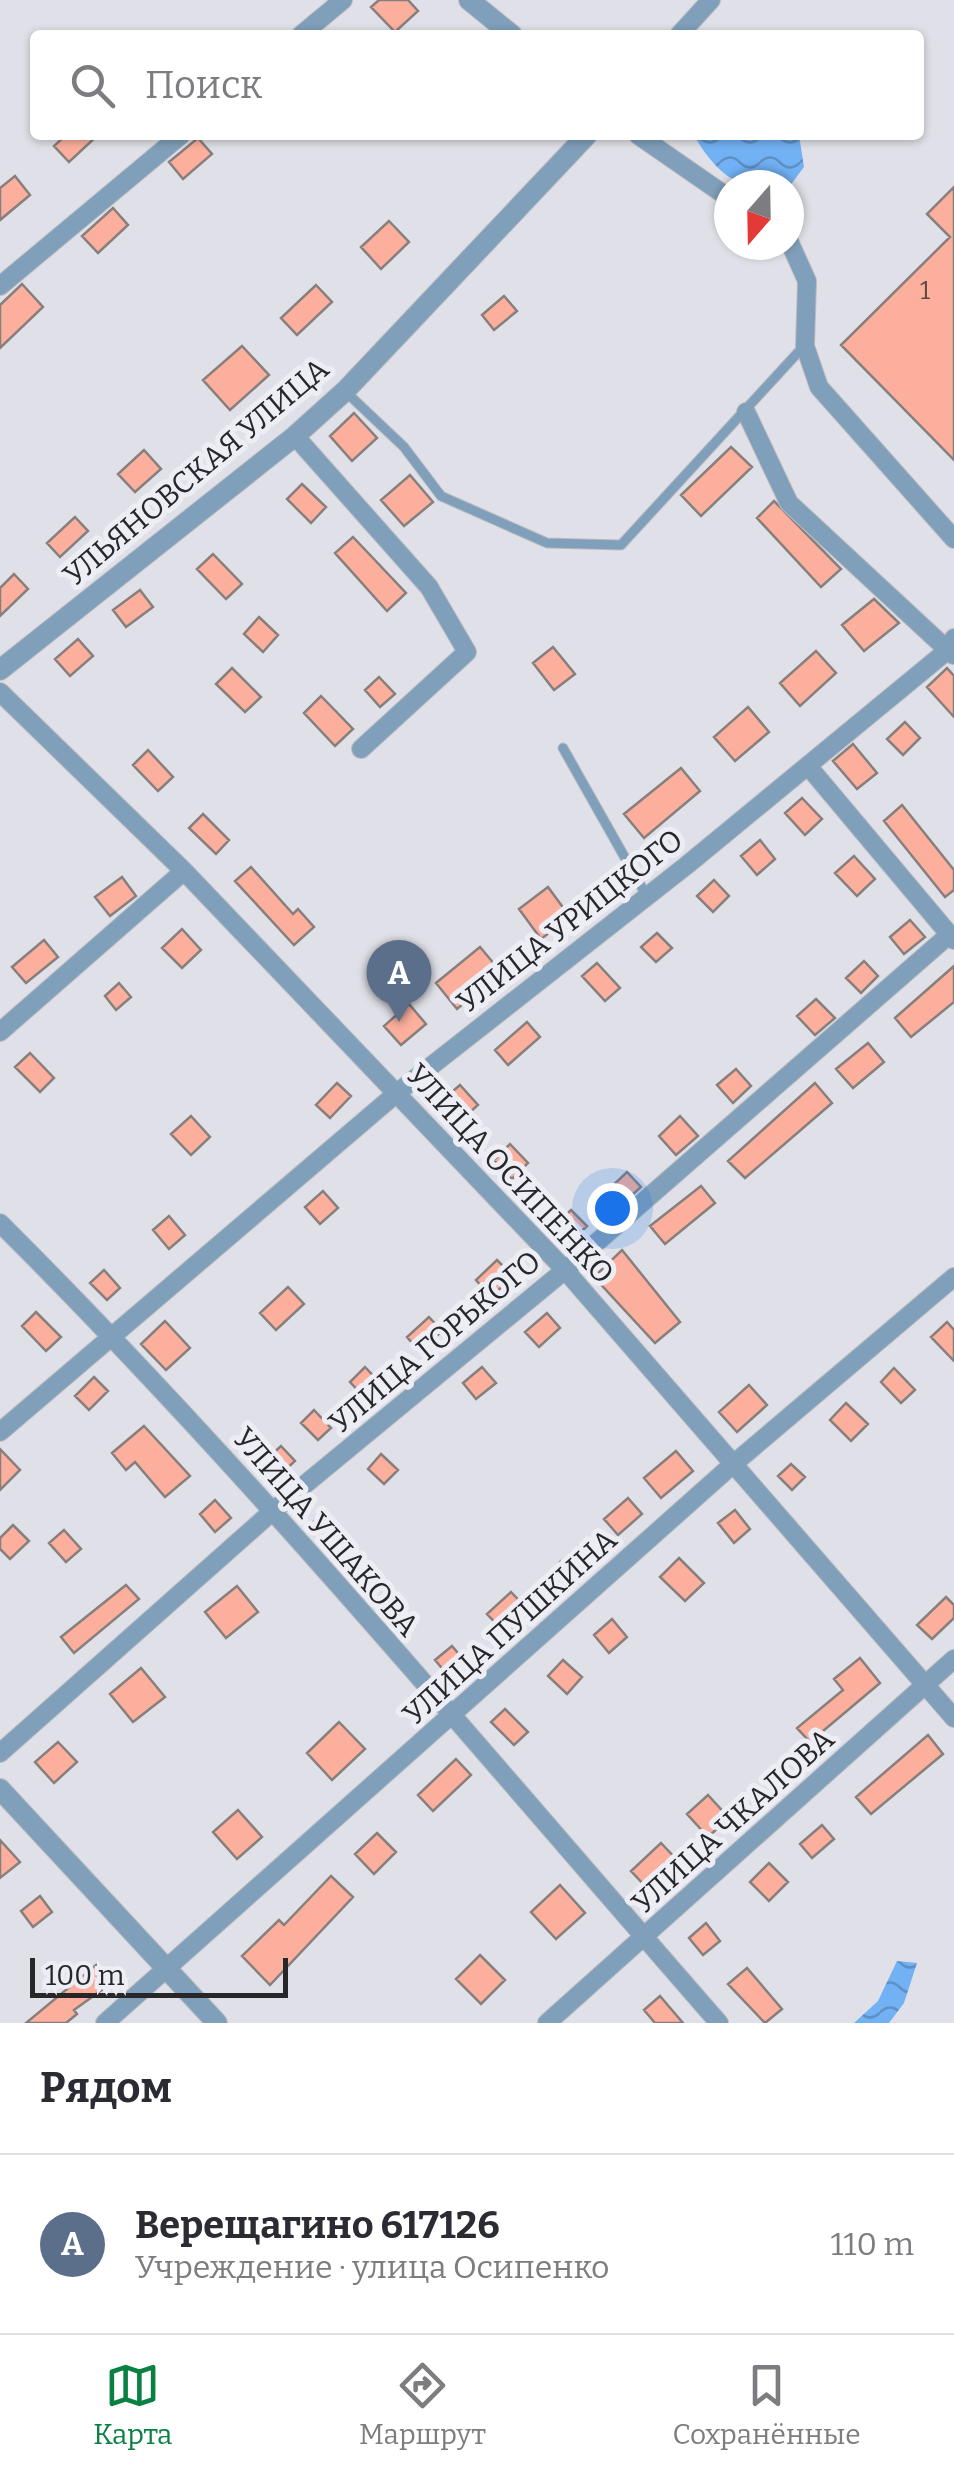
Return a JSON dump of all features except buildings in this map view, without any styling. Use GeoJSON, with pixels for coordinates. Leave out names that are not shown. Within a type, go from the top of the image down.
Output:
{"type":"FeatureCollection","features":[{"type":"Feature","properties":{"kind":"street"},"geometry":{"type":"LineString","coordinates":[[307,30],[343,0]]}},
{"type":"Feature","properties":{"kind":"street"},"geometry":{"type":"LineString","coordinates":[[469,0],[506,30]]}},
{"type":"Feature","properties":{"kind":"street"},"geometry":{"type":"LineString","coordinates":[[684,30],[711,0]]}},
{"type":"Feature","properties":{"kind":"street"},"geometry":{"type":"LineString","coordinates":[[0,286],[175,140]]}},
{"type":"Feature","properties":{"kind":"street","name":"УЛЬЯНОВСКАЯ УЛИЦА"},"geometry":{"type":"LineString","coordinates":[[0,670],[295,436],[345,391],[581,140]]}},
{"type":"Feature","properties":{"kind":"street"},"geometry":{"type":"LineString","coordinates":[[645,140],[714,188]]}},
{"type":"Feature","properties":{"kind":"street"},"geometry":{"type":"LineString","coordinates":[[797,260],[807,281],[805,346],[819,387],[954,538]]}},
{"type":"Feature","properties":{"kind":"street"},"geometry":{"type":"LineString","coordinates":[[746,412],[789,503],[952,648]]}},
{"type":"Feature","properties":{"kind":"street"},"geometry":{"type":"LineString","coordinates":[[295,436],[429,587],[467,652],[362,749]]}},
{"type":"Feature","properties":{"kind":"street","name":"УЛИЦА УРИЦКОГО"},"geometry":{"type":"LineString","coordinates":[[0,1432],[398,1092],[952,648]]}},
{"type":"Feature","properties":{"kind":"street","name":"УЛИЦА ОСИПЕНКО"},"geometry":{"type":"LineString","coordinates":[[0,692],[184,871],[565,1270],[731,1466],[954,1718]]}},
{"type":"Feature","properties":{"kind":"street"},"geometry":{"type":"LineString","coordinates":[[808,766],[952,937]]}},
{"type":"Feature","properties":{"kind":"street"},"geometry":{"type":"LineString","coordinates":[[0,1032],[184,871]]}},
{"type":"Feature","properties":{"kind":"street","name":"УЛИЦА ГОРЬКОГО"},"geometry":{"type":"LineString","coordinates":[[0,1753],[274,1510],[565,1270],[952,937]]}},
{"type":"Feature","properties":{"kind":"street","name":"УЛИЦА УШАКОВА"},"geometry":{"type":"LineString","coordinates":[[0,1223],[112,1334],[274,1510],[719,2023]]}},
{"type":"Feature","properties":{"kind":"street","name":"УЛИЦА ПУШКИНА"},"geometry":{"type":"LineString","coordinates":[[105,2023],[731,1466],[954,1277]]}},
{"type":"Feature","properties":{"kind":"street","name":"УЛИЦА ЧКАЛОВА"},"geometry":{"type":"LineString","coordinates":[[547,2023],[954,1658]]}},
{"type":"Feature","properties":{"kind":"street"},"geometry":{"type":"LineString","coordinates":[[0,1789],[218,2023]]}},
{"type":"Feature","properties":{"kind":"lane"},"geometry":{"type":"LineString","coordinates":[[345,391],[404,447],[441,496],[547,543],[621,545],[805,346]]}},
{"type":"Feature","properties":{"kind":"lane"},"geometry":{"type":"LineString","coordinates":[[563,748],[646,895]]}},
{"type":"Feature","properties":{"kind":"water"},"geometry":{"type":"Polygon","coordinates":[[[697,140],[800,140],[804,167],[721,170],[697,140]]]}},
{"type":"Feature","properties":{"kind":"water"},"geometry":{"type":"Polygon","coordinates":[[[897,1961],[917,1963],[904,2003],[889,2023],[854,2023],[878,2001],[897,1961]]]}},
{"type":"Feature","properties":{"kind":"place","name":"Верещагино 617126"},"geometry":{"type":"Point","coordinates":[399,1022]}}]}
